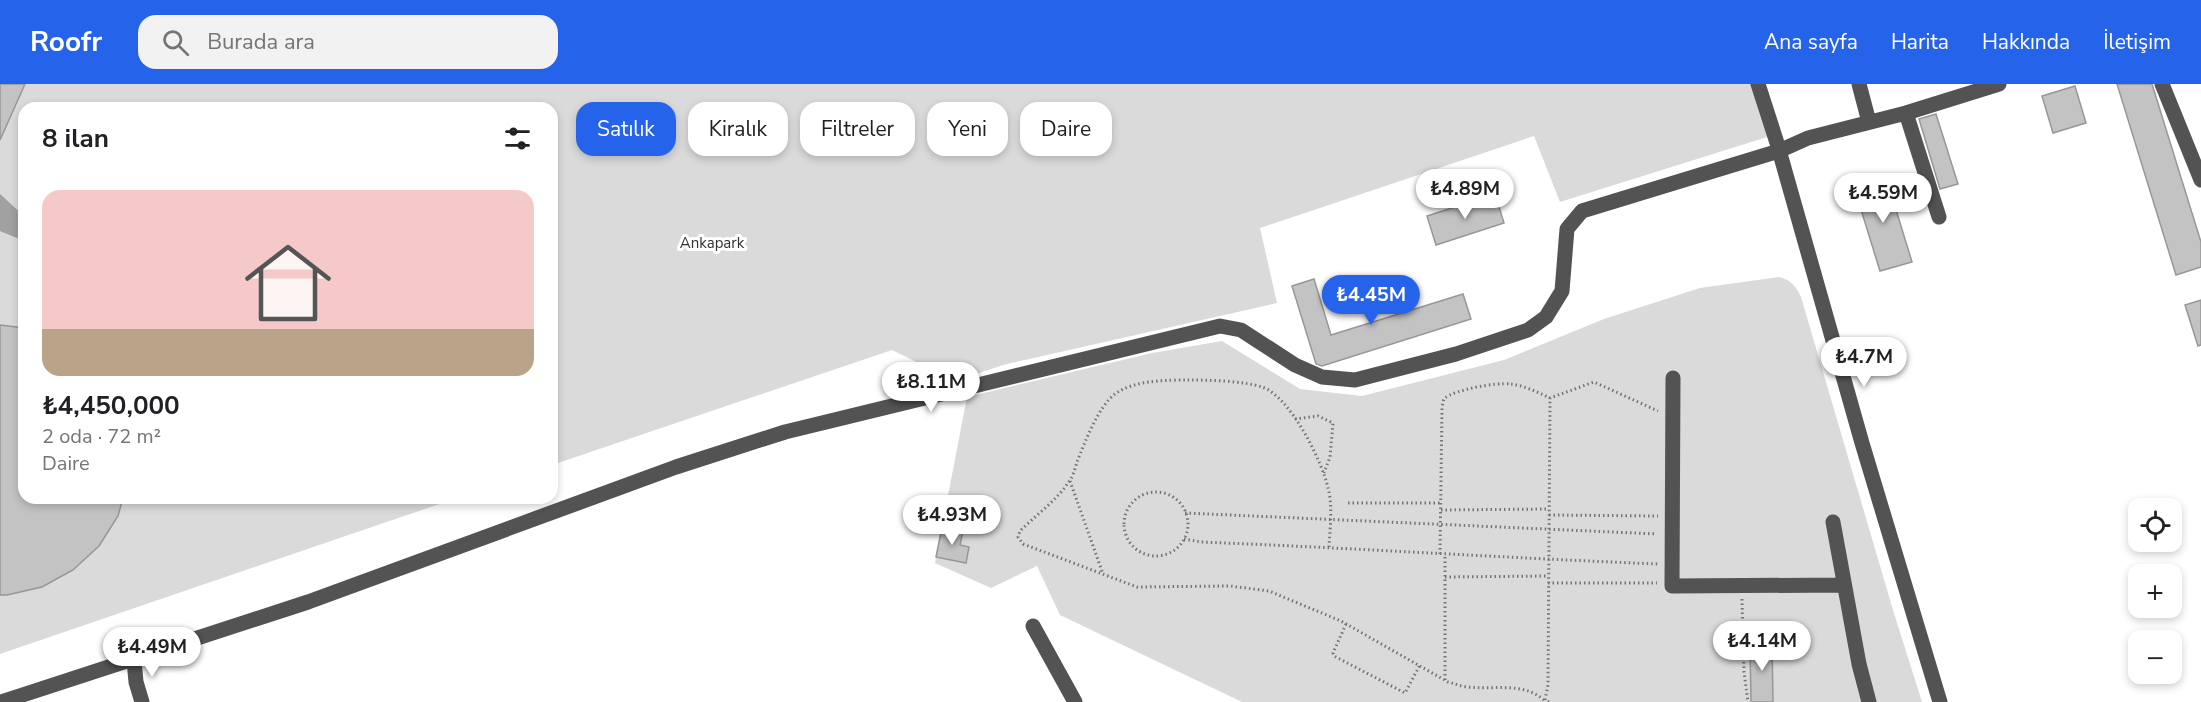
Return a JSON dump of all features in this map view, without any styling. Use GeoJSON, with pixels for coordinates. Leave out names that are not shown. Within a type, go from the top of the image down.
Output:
{"type":"FeatureCollection","features":[{"type":"Feature","properties":{"kind":"street"},"geometry":{"type":"LineString","coordinates":[[1758,84],[1940,702]]}},
{"type":"Feature","properties":{"kind":"street"},"geometry":{"type":"LineString","coordinates":[[1859,84],[1869,122]]}},
{"type":"Feature","properties":{"kind":"street"},"geometry":{"type":"LineString","coordinates":[[1,702],[308,602],[676,467],[785,432],[1220,326],[1241,330],[1295,365],[1322,377],[1355,380],[1456,354],[1528,330],[1546,317],[1562,291],[1567,229],[1582,211],[1779,151],[1808,138],[1906,113],[2000,84]]}},
{"type":"Feature","properties":{"kind":"street"},"geometry":{"type":"LineString","coordinates":[[2162,84],[2201,180]]}},
{"type":"Feature","properties":{"kind":"street"},"geometry":{"type":"LineString","coordinates":[[1906,113],[1939,217]]}},
{"type":"Feature","properties":{"kind":"street"},"geometry":{"type":"LineString","coordinates":[[1673,378],[1672,586],[1844,585]]}},
{"type":"Feature","properties":{"kind":"street"},"geometry":{"type":"LineString","coordinates":[[1833,522],[1859,664],[1869,702]]}},
{"type":"Feature","properties":{"kind":"street"},"geometry":{"type":"LineString","coordinates":[[1033,626],[1075,702]]}},
{"type":"Feature","properties":{"kind":"street"},"geometry":{"type":"LineString","coordinates":[[134,660],[136,682],[142,702]]}},
{"type":"Feature","properties":{"kind":"path"},"geometry":{"type":"LineString","coordinates":[[1329,547],[1329,489],[1324,473],[1295,419],[1283,402],[1263,387],[1206,380],[1132,386],[1116,393],[1106,404],[1086,440],[1070,481],[1020,531],[1019,541],[1137,587],[1230,586],[1269,591],[1346,624],[1444,680],[1463,687],[1520,689],[1546,701],[1550,398]]}},
{"type":"Feature","properties":{"kind":"path"},"geometry":{"type":"LineString","coordinates":[[1440,554],[1442,406],[1447,396],[1500,383],[1512,384],[1550,398],[1594,382],[1673,418]]}},
{"type":"Feature","properties":{"kind":"path"},"geometry":{"type":"LineString","coordinates":[[1295,419],[1318,416],[1333,423],[1330,457],[1324,473]]}},
{"type":"Feature","properties":{"kind":"path"},"geometry":{"type":"LineString","coordinates":[[1070,481],[1103,574]]}},
{"type":"Feature","properties":{"kind":"path"},"geometry":{"type":"LineString","coordinates":[[1155,492],[1176,499],[1185,513],[1187,529],[1184,539],[1177,548],[1167,554],[1157,556],[1136,549],[1128,541],[1124,531],[1124,519],[1128,509],[1134,500],[1155,492]]}},
{"type":"Feature","properties":{"kind":"path"},"geometry":{"type":"LineString","coordinates":[[1348,503],[1441,503]]}},
{"type":"Feature","properties":{"kind":"path"},"geometry":{"type":"LineString","coordinates":[[1441,510],[1549,509]]}},
{"type":"Feature","properties":{"kind":"path"},"geometry":{"type":"LineString","coordinates":[[1185,513],[1673,535]]}},
{"type":"Feature","properties":{"kind":"path"},"geometry":{"type":"LineString","coordinates":[[1549,515],[1673,516]]}},
{"type":"Feature","properties":{"kind":"path"},"geometry":{"type":"LineString","coordinates":[[1184,539],[1201,542],[1329,547],[1445,555],[1673,565]]}},
{"type":"Feature","properties":{"kind":"path"},"geometry":{"type":"LineString","coordinates":[[1444,680],[1445,555]]}},
{"type":"Feature","properties":{"kind":"path"},"geometry":{"type":"LineString","coordinates":[[1445,577],[1548,576]]}},
{"type":"Feature","properties":{"kind":"path"},"geometry":{"type":"LineString","coordinates":[[1548,583],[1673,583]]}},
{"type":"Feature","properties":{"kind":"path"},"geometry":{"type":"LineString","coordinates":[[1742,586],[1744,672],[1748,702]]}},
{"type":"Feature","properties":{"kind":"path"},"geometry":{"type":"LineString","coordinates":[[1346,624],[1334,656],[1406,693],[1420,665]]}},
{"type":"Feature","properties":{"kind":"green space","name":"Ankapark"},"geometry":{"type":"Polygon","coordinates":[[[0,84],[1764,84],[1780,133],[1560,202],[1534,136],[1260,228],[1277,303],[1003,365],[955,381],[892,350],[558,463],[558,102],[18,102],[18,504],[439,504],[0,654],[0,84]]]}},
{"type":"Feature","properties":{"kind":"green space"},"geometry":{"type":"Polygon","coordinates":[[[1779,277],[1793,284],[1801,297],[1922,702],[1242,702],[1060,615],[1037,566],[991,588],[935,563],[967,397],[1152,353],[1222,341],[1300,389],[1362,396],[1504,360],[1604,319],[1700,288],[1779,277]]]}},
{"type":"Feature","properties":{"kind":"shaded area"},"geometry":{"type":"Polygon","coordinates":[[[0,194],[18,210],[18,238],[0,231],[0,194]]]}},
{"type":"Feature","properties":{"kind":"building"},"geometry":{"type":"Polygon","coordinates":[[[0,84],[25,84],[0,140],[0,84]]]}},
{"type":"Feature","properties":{"kind":"building"},"geometry":{"type":"Polygon","coordinates":[[[2117,84],[2152,84],[2201,242],[2201,267],[2176,275],[2117,84]]]}},
{"type":"Feature","properties":{"kind":"building"},"geometry":{"type":"Polygon","coordinates":[[[2075,86],[2086,123],[2053,133],[2042,96],[2075,86]]]}},
{"type":"Feature","properties":{"kind":"building"},"geometry":{"type":"Polygon","coordinates":[[[1936,114],[1958,184],[1940,189],[1919,119],[1936,114]]]}},
{"type":"Feature","properties":{"kind":"building"},"geometry":{"type":"Polygon","coordinates":[[[1886,177],[1912,262],[1880,271],[1854,187],[1886,177]]]}},
{"type":"Feature","properties":{"kind":"building"},"geometry":{"type":"Polygon","coordinates":[[[1495,194],[1504,223],[1436,245],[1427,216],[1495,194]]]}},
{"type":"Feature","properties":{"kind":"building"},"geometry":{"type":"Polygon","coordinates":[[[1314,279],[1331,335],[1463,294],[1471,319],[1322,366],[1316,364],[1292,286],[1314,279]]]}},
{"type":"Feature","properties":{"kind":"building"},"geometry":{"type":"Polygon","coordinates":[[[2201,300],[2201,345],[2198,346],[2185,305],[2201,300]]]}},
{"type":"Feature","properties":{"kind":"building"},"geometry":{"type":"Polygon","coordinates":[[[0,325],[18,327],[18,504],[121,504],[118,516],[99,546],[73,570],[42,587],[0,595],[0,325]]]}},
{"type":"Feature","properties":{"kind":"building"},"geometry":{"type":"Polygon","coordinates":[[[942,527],[963,531],[960,545],[969,547],[966,563],[936,557],[942,527]]]}},
{"type":"Feature","properties":{"kind":"building"},"geometry":{"type":"Polygon","coordinates":[[[1750,643],[1772,643],[1773,702],[1751,702],[1750,643]]]}}]}
